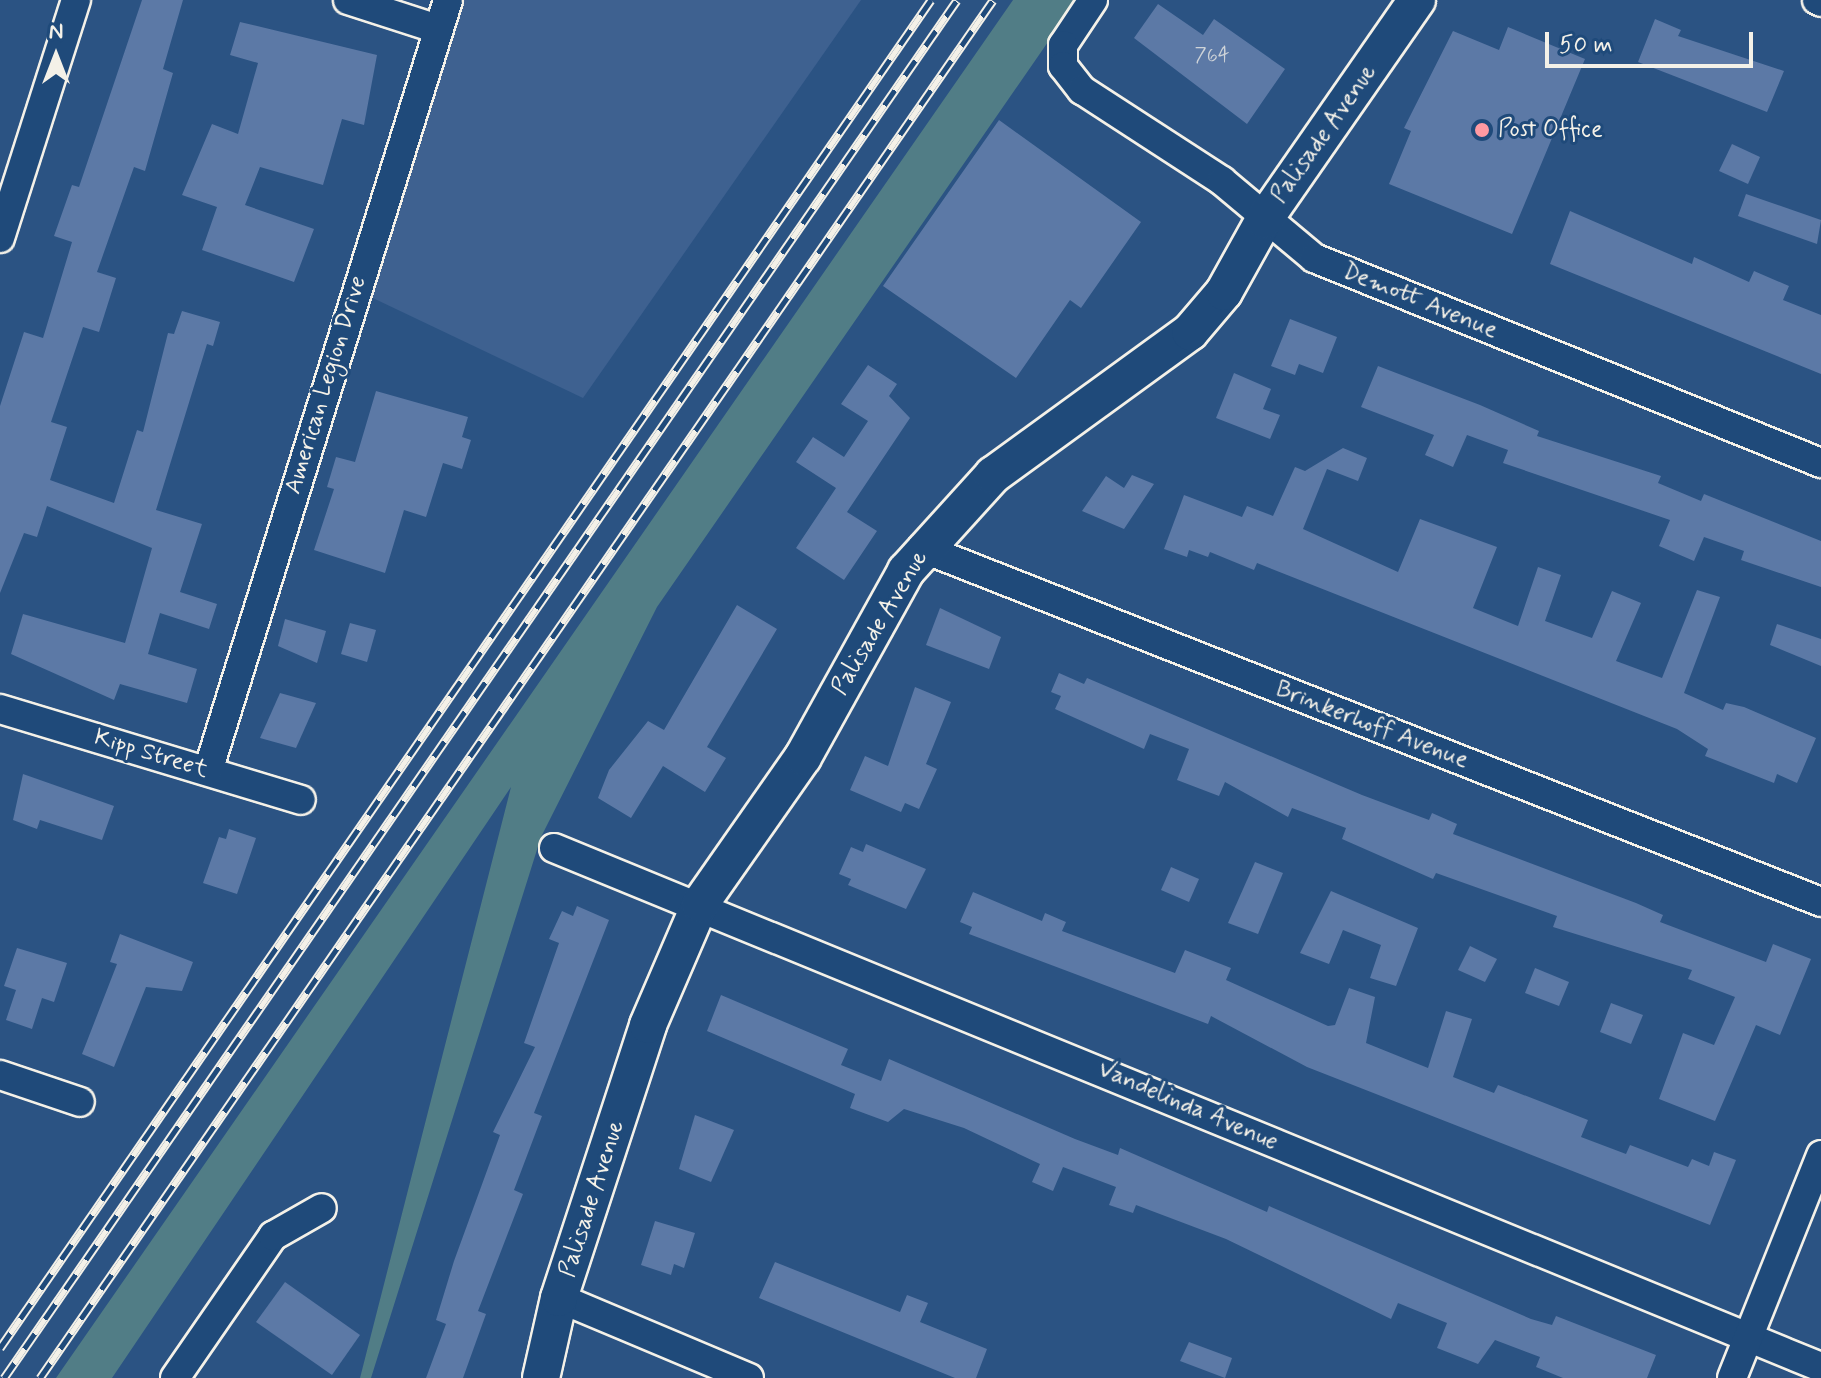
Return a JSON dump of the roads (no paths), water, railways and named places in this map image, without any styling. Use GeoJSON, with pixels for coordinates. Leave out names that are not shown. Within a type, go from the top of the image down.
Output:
{"type":"FeatureCollection","features":[{"type":"Feature","properties":{"kind":"street"},"geometry":{"type":"LineString","coordinates":[[0,238],[76,0]]}},
{"type":"Feature","properties":{"kind":"street"},"geometry":{"type":"LineString","coordinates":[[348,0],[438,29]]}},
{"type":"Feature","properties":{"kind":"street","name":"American Legion Drive"},"geometry":{"type":"LineString","coordinates":[[208,771],[448,0]]}},
{"type":"Feature","properties":{"kind":"street","name":"Demott Avenue"},"geometry":{"type":"LineString","coordinates":[[1093,0],[1063,45],[1063,66],[1082,90],[1222,181],[1264,220],[1314,258],[1821,463]]}},
{"type":"Feature","properties":{"kind":"street","name":"Palisade Avenue"},"geometry":{"type":"LineString","coordinates":[[541,1378],[559,1298],[648,1025],[700,904],[803,757],[922,548],[993,475],[1190,332],[1224,292],[1264,220],[1417,0]]}},
{"type":"Feature","properties":{"kind":"street","name":"Brinkerhoff Avenue"},"geometry":{"type":"LineString","coordinates":[[922,548],[1821,902]]}},
{"type":"Feature","properties":{"kind":"street","name":"Kipp Street"},"geometry":{"type":"LineString","coordinates":[[0,709],[301,800]]}},
{"type":"Feature","properties":{"kind":"street","name":"Vandelinda Avenue"},"geometry":{"type":"LineString","coordinates":[[554,848],[700,904],[1821,1367]]}},
{"type":"Feature","properties":{"kind":"street"},"geometry":{"type":"LineString","coordinates":[[0,1075],[80,1102]]}},
{"type":"Feature","properties":{"kind":"street"},"geometry":{"type":"LineString","coordinates":[[1732,1378],[1821,1155]]}},
{"type":"Feature","properties":{"kind":"street"},"geometry":{"type":"LineString","coordinates":[[175,1378],[273,1236],[322,1208]]}},
{"type":"Feature","properties":{"kind":"street"},"geometry":{"type":"LineString","coordinates":[[559,1298],[749,1378]]}},
{"type":"Feature","properties":{"kind":"railway"},"geometry":{"type":"LineString","coordinates":[[0,1348],[931,0]]}},
{"type":"Feature","properties":{"kind":"railway"},"geometry":{"type":"LineString","coordinates":[[4,1378],[957,0]]}},
{"type":"Feature","properties":{"kind":"railway"},"geometry":{"type":"LineString","coordinates":[[40,1378],[993,0]]}},
{"type":"Feature","properties":{"kind":"place","name":"Post Office"},"geometry":{"type":"Point","coordinates":[1482,130]}}]}
